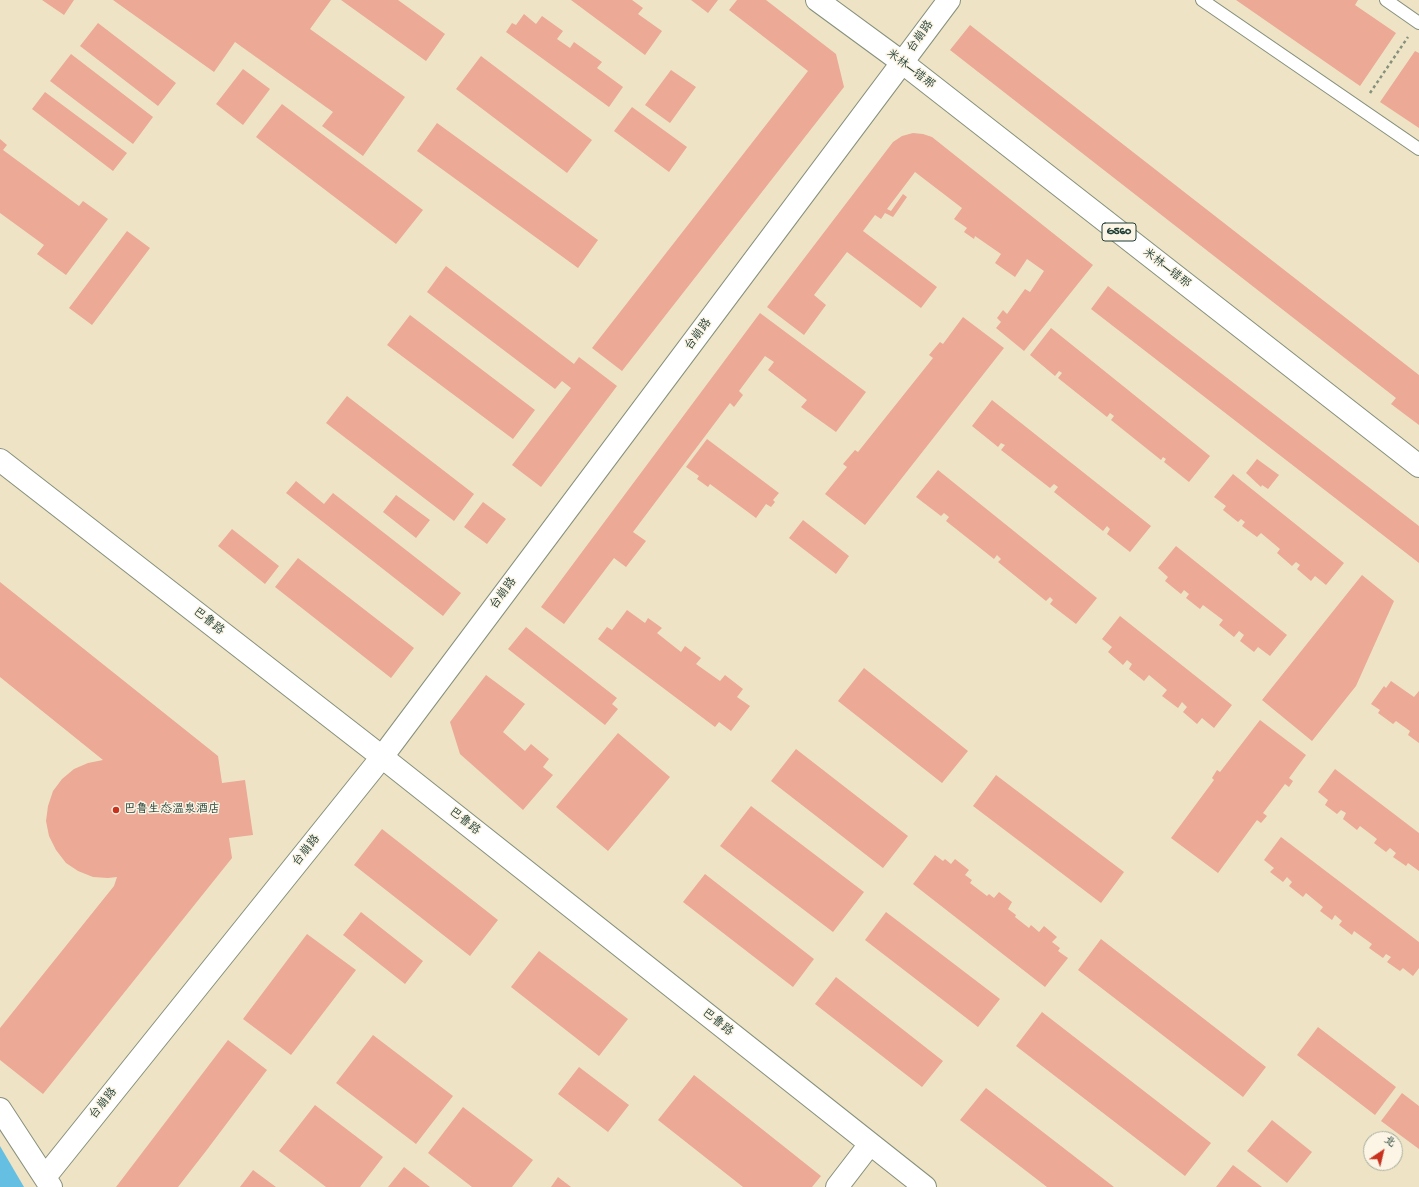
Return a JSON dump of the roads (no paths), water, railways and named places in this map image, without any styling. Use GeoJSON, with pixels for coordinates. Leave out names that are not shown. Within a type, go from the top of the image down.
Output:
{"type":"FeatureCollection","features":[{"type":"Feature","properties":{"kind":"main road","name":"米林—错那"},"geometry":{"type":"LineString","coordinates":[[817,0],[903,63],[1419,466]]}},
{"type":"Feature","properties":{"kind":"main road","name":"台崩路"},"geometry":{"type":"LineString","coordinates":[[48,1182],[382,757],[949,0]]}},
{"type":"Feature","properties":{"kind":"main road","name":"巴鲁路"},"geometry":{"type":"LineString","coordinates":[[0,460],[382,757],[924,1187]]}},
{"type":"Feature","properties":{"kind":"main road"},"geometry":{"type":"LineString","coordinates":[[0,1109],[48,1182]]}},
{"type":"Feature","properties":{"kind":"main road"},"geometry":{"type":"LineString","coordinates":[[837,1187],[870,1144]]}},
{"type":"Feature","properties":{"kind":"lane"},"geometry":{"type":"LineString","coordinates":[[1202,0],[1419,149]]}},
{"type":"Feature","properties":{"kind":"lane"},"geometry":{"type":"LineString","coordinates":[[1386,0],[1419,22]]}},
{"type":"Feature","properties":{"kind":"water"},"geometry":{"type":"Polygon","coordinates":[[[0,1146],[24,1187],[0,1187],[0,1146]]]}},
{"type":"Feature","properties":{"kind":"place","name":"巴鲁生态温泉酒店"},"geometry":{"type":"Point","coordinates":[116,810]}}]}
